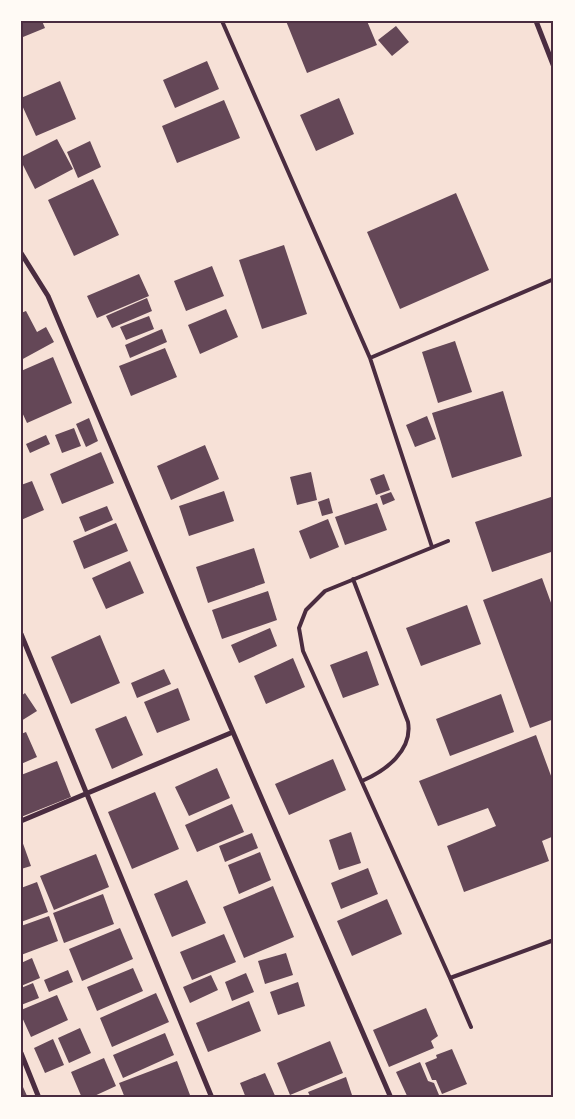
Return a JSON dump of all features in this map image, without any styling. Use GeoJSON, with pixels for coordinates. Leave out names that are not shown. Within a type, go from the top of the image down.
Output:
{"type":"FeatureCollection","features":[{"type":"Feature","properties":{"kind":"street"},"geometry":{"type":"LineString","coordinates":[[536,21],[554,67]]}},
{"type":"Feature","properties":{"kind":"street"},"geometry":{"type":"LineString","coordinates":[[21,253],[48,296],[391,1098]]}},
{"type":"Feature","properties":{"kind":"street"},"geometry":{"type":"LineString","coordinates":[[21,634],[212,1098]]}},
{"type":"Feature","properties":{"kind":"street"},"geometry":{"type":"LineString","coordinates":[[21,821],[233,732]]}},
{"type":"Feature","properties":{"kind":"street"},"geometry":{"type":"LineString","coordinates":[[21,1053],[39,1098]]}},
{"type":"Feature","properties":{"kind":"lane"},"geometry":{"type":"LineString","coordinates":[[222,21],[370,358],[432,547]]}},
{"type":"Feature","properties":{"kind":"lane"},"geometry":{"type":"LineString","coordinates":[[370,358],[554,279]]}},
{"type":"Feature","properties":{"kind":"lane"},"geometry":{"type":"LineString","coordinates":[[448,541],[325,591],[306,610],[299,628],[303,651],[471,1027]]}},
{"type":"Feature","properties":{"kind":"lane"},"geometry":{"type":"LineString","coordinates":[[353,579],[410,731],[405,745],[397,757],[385,769],[362,781]]}},
{"type":"Feature","properties":{"kind":"lane"},"geometry":{"type":"LineString","coordinates":[[450,978],[554,940]]}},
{"type":"Feature","properties":{"kind":"building"},"geometry":{"type":"Polygon","coordinates":[[[21,21],[42,21],[45,28],[23,37],[21,21]]]}},
{"type":"Feature","properties":{"kind":"building"},"geometry":{"type":"Polygon","coordinates":[[[286,21],[367,21],[377,45],[307,73],[286,21]]]}},
{"type":"Feature","properties":{"kind":"building"},"geometry":{"type":"Polygon","coordinates":[[[396,26],[409,42],[392,56],[378,40],[396,26]]]}},
{"type":"Feature","properties":{"kind":"building"},"geometry":{"type":"Polygon","coordinates":[[[207,61],[219,89],[175,108],[163,80],[207,61]]]}},
{"type":"Feature","properties":{"kind":"building"},"geometry":{"type":"Polygon","coordinates":[[[60,81],[76,119],[36,136],[21,103],[21,98],[60,81]]]}},
{"type":"Feature","properties":{"kind":"building"},"geometry":{"type":"Polygon","coordinates":[[[339,98],[354,134],[316,151],[300,115],[339,98]]]}},
{"type":"Feature","properties":{"kind":"building"},"geometry":{"type":"Polygon","coordinates":[[[224,100],[240,138],[177,163],[162,126],[224,100]]]}},
{"type":"Feature","properties":{"kind":"building"},"geometry":{"type":"Polygon","coordinates":[[[57,139],[73,169],[35,189],[21,161],[21,157],[57,139]]]}},
{"type":"Feature","properties":{"kind":"building"},"geometry":{"type":"Polygon","coordinates":[[[90,141],[101,167],[78,178],[67,152],[90,141]]]}},
{"type":"Feature","properties":{"kind":"building"},"geometry":{"type":"Polygon","coordinates":[[[93,179],[119,235],[74,256],[48,200],[93,179]]]}},
{"type":"Feature","properties":{"kind":"building"},"geometry":{"type":"Polygon","coordinates":[[[456,193],[489,270],[400,309],[367,232],[456,193]]]}},
{"type":"Feature","properties":{"kind":"building"},"geometry":{"type":"Polygon","coordinates":[[[284,245],[307,314],[262,329],[239,260],[284,245]]]}},
{"type":"Feature","properties":{"kind":"building"},"geometry":{"type":"Polygon","coordinates":[[[212,266],[224,296],[186,311],[174,281],[212,266]]]}},
{"type":"Feature","properties":{"kind":"building"},"geometry":{"type":"Polygon","coordinates":[[[139,274],[149,296],[97,318],[87,296],[139,274]]]}},
{"type":"Feature","properties":{"kind":"building"},"geometry":{"type":"Polygon","coordinates":[[[147,298],[152,311],[112,328],[106,316],[147,298]]]}},
{"type":"Feature","properties":{"kind":"building"},"geometry":{"type":"Polygon","coordinates":[[[226,309],[238,337],[200,354],[188,325],[226,309]]]}},
{"type":"Feature","properties":{"kind":"building"},"geometry":{"type":"Polygon","coordinates":[[[26,311],[37,332],[46,327],[54,342],[21,360],[21,313],[26,311]]]}},
{"type":"Feature","properties":{"kind":"building"},"geometry":{"type":"Polygon","coordinates":[[[149,316],[154,329],[126,340],[120,327],[149,316]]]}},
{"type":"Feature","properties":{"kind":"building"},"geometry":{"type":"Polygon","coordinates":[[[162,329],[167,342],[130,358],[125,345],[162,329]]]}},
{"type":"Feature","properties":{"kind":"building"},"geometry":{"type":"Polygon","coordinates":[[[455,341],[472,392],[438,403],[422,352],[455,341]]]}},
{"type":"Feature","properties":{"kind":"building"},"geometry":{"type":"Polygon","coordinates":[[[165,348],[177,377],[131,396],[119,366],[165,348]]]}},
{"type":"Feature","properties":{"kind":"building"},"geometry":{"type":"Polygon","coordinates":[[[53,357],[72,403],[27,423],[21,410],[21,371],[53,357]]]}},
{"type":"Feature","properties":{"kind":"building"},"geometry":{"type":"Polygon","coordinates":[[[503,391],[522,456],[452,478],[432,413],[503,391]]]}},
{"type":"Feature","properties":{"kind":"building"},"geometry":{"type":"Polygon","coordinates":[[[427,416],[436,439],[415,447],[406,425],[427,416]]]}},
{"type":"Feature","properties":{"kind":"building"},"geometry":{"type":"Polygon","coordinates":[[[89,418],[98,441],[86,447],[76,424],[89,418]]]}},
{"type":"Feature","properties":{"kind":"building"},"geometry":{"type":"Polygon","coordinates":[[[74,428],[81,446],[62,453],[55,435],[74,428]]]}},
{"type":"Feature","properties":{"kind":"building"},"geometry":{"type":"Polygon","coordinates":[[[46,435],[50,444],[30,453],[26,444],[46,435]]]}},
{"type":"Feature","properties":{"kind":"building"},"geometry":{"type":"Polygon","coordinates":[[[205,445],[219,479],[171,500],[157,466],[205,445]]]}},
{"type":"Feature","properties":{"kind":"building"},"geometry":{"type":"Polygon","coordinates":[[[101,452],[114,483],[62,504],[50,474],[101,452]]]}},
{"type":"Feature","properties":{"kind":"building"},"geometry":{"type":"Polygon","coordinates":[[[311,472],[317,500],[297,505],[290,477],[311,472]]]}},
{"type":"Feature","properties":{"kind":"building"},"geometry":{"type":"Polygon","coordinates":[[[384,474],[390,490],[376,495],[370,479],[384,474]]]}},
{"type":"Feature","properties":{"kind":"building"},"geometry":{"type":"Polygon","coordinates":[[[32,481],[44,510],[21,520],[21,485],[32,481]]]}},
{"type":"Feature","properties":{"kind":"building"},"geometry":{"type":"Polygon","coordinates":[[[224,491],[234,521],[189,536],[179,506],[224,491]]]}},
{"type":"Feature","properties":{"kind":"building"},"geometry":{"type":"Polygon","coordinates":[[[391,492],[395,500],[383,505],[380,496],[391,492]]]}},
{"type":"Feature","properties":{"kind":"building"},"geometry":{"type":"Polygon","coordinates":[[[554,496],[554,551],[492,572],[475,522],[554,496]]]}},
{"type":"Feature","properties":{"kind":"building"},"geometry":{"type":"Polygon","coordinates":[[[329,498],[333,513],[322,516],[318,502],[329,498]]]}},
{"type":"Feature","properties":{"kind":"building"},"geometry":{"type":"Polygon","coordinates":[[[377,503],[387,530],[345,545],[335,517],[377,503]]]}},
{"type":"Feature","properties":{"kind":"building"},"geometry":{"type":"Polygon","coordinates":[[[107,506],[113,520],[85,532],[79,517],[107,506]]]}},
{"type":"Feature","properties":{"kind":"building"},"geometry":{"type":"Polygon","coordinates":[[[328,519],[339,547],[310,559],[299,531],[328,519]]]}},
{"type":"Feature","properties":{"kind":"building"},"geometry":{"type":"Polygon","coordinates":[[[116,523],[128,551],[84,569],[73,541],[116,523]]]}},
{"type":"Feature","properties":{"kind":"building"},"geometry":{"type":"Polygon","coordinates":[[[254,548],[265,583],[208,603],[196,567],[254,548]]]}},
{"type":"Feature","properties":{"kind":"building"},"geometry":{"type":"Polygon","coordinates":[[[130,561],[144,593],[106,609],[92,578],[130,561]]]}},
{"type":"Feature","properties":{"kind":"building"},"geometry":{"type":"Polygon","coordinates":[[[542,578],[554,611],[554,719],[530,728],[483,600],[542,578]]]}},
{"type":"Feature","properties":{"kind":"building"},"geometry":{"type":"Polygon","coordinates":[[[268,591],[277,620],[222,639],[212,610],[268,591]]]}},
{"type":"Feature","properties":{"kind":"building"},"geometry":{"type":"Polygon","coordinates":[[[467,605],[481,644],[421,666],[406,628],[467,605]]]}},
{"type":"Feature","properties":{"kind":"building"},"geometry":{"type":"Polygon","coordinates":[[[270,628],[277,646],[239,663],[231,645],[270,628]]]}},
{"type":"Feature","properties":{"kind":"building"},"geometry":{"type":"Polygon","coordinates":[[[100,635],[120,683],[71,704],[51,657],[100,635]]]}},
{"type":"Feature","properties":{"kind":"building"},"geometry":{"type":"Polygon","coordinates":[[[367,651],[379,685],[343,698],[330,665],[367,651]]]}},
{"type":"Feature","properties":{"kind":"building"},"geometry":{"type":"Polygon","coordinates":[[[293,658],[305,687],[266,704],[254,676],[293,658]]]}},
{"type":"Feature","properties":{"kind":"building"},"geometry":{"type":"Polygon","coordinates":[[[164,669],[171,684],[137,698],[131,683],[164,669]]]}},
{"type":"Feature","properties":{"kind":"building"},"geometry":{"type":"Polygon","coordinates":[[[178,688],[190,720],[157,733],[144,702],[178,688]]]}},
{"type":"Feature","properties":{"kind":"building"},"geometry":{"type":"Polygon","coordinates":[[[25,693],[37,711],[21,721],[21,696],[25,693]]]}},
{"type":"Feature","properties":{"kind":"building"},"geometry":{"type":"Polygon","coordinates":[[[501,694],[514,732],[450,756],[436,719],[501,694]]]}},
{"type":"Feature","properties":{"kind":"building"},"geometry":{"type":"Polygon","coordinates":[[[126,716],[143,755],[112,769],[95,729],[126,716]]]}},
{"type":"Feature","properties":{"kind":"building"},"geometry":{"type":"Polygon","coordinates":[[[26,732],[37,757],[21,764],[21,734],[26,732]]]}},
{"type":"Feature","properties":{"kind":"building"},"geometry":{"type":"Polygon","coordinates":[[[536,735],[554,784],[554,836],[542,841],[549,861],[464,892],[447,846],[496,826],[488,808],[438,826],[419,781],[536,735]]]}},
{"type":"Feature","properties":{"kind":"building"},"geometry":{"type":"Polygon","coordinates":[[[333,759],[346,790],[289,815],[275,784],[333,759]]]}},
{"type":"Feature","properties":{"kind":"building"},"geometry":{"type":"Polygon","coordinates":[[[57,761],[71,797],[21,817],[21,775],[57,761]]]}},
{"type":"Feature","properties":{"kind":"building"},"geometry":{"type":"Polygon","coordinates":[[[217,768],[230,798],[189,816],[175,787],[217,768]]]}},
{"type":"Feature","properties":{"kind":"building"},"geometry":{"type":"Polygon","coordinates":[[[155,792],[179,849],[132,869],[108,812],[155,792]]]}},
{"type":"Feature","properties":{"kind":"building"},"geometry":{"type":"Polygon","coordinates":[[[232,804],[244,832],[197,852],[185,825],[232,804]]]}},
{"type":"Feature","properties":{"kind":"building"},"geometry":{"type":"Polygon","coordinates":[[[351,832],[361,863],[339,870],[329,840],[351,832]]]}},
{"type":"Feature","properties":{"kind":"building"},"geometry":{"type":"Polygon","coordinates":[[[252,833],[258,848],[225,862],[219,846],[252,833]]]}},
{"type":"Feature","properties":{"kind":"building"},"geometry":{"type":"Polygon","coordinates":[[[21,838],[31,866],[21,869],[21,838]]]}},
{"type":"Feature","properties":{"kind":"building"},"geometry":{"type":"Polygon","coordinates":[[[260,852],[271,880],[239,894],[228,865],[260,852]]]}},
{"type":"Feature","properties":{"kind":"building"},"geometry":{"type":"Polygon","coordinates":[[[96,854],[109,887],[54,910],[40,876],[96,854]]]}},
{"type":"Feature","properties":{"kind":"building"},"geometry":{"type":"Polygon","coordinates":[[[368,868],[378,894],[341,909],[331,883],[368,868]]]}},
{"type":"Feature","properties":{"kind":"building"},"geometry":{"type":"Polygon","coordinates":[[[187,880],[206,923],[172,937],[154,894],[187,880]]]}},
{"type":"Feature","properties":{"kind":"building"},"geometry":{"type":"Polygon","coordinates":[[[37,882],[48,912],[21,922],[21,888],[37,882]]]}},
{"type":"Feature","properties":{"kind":"building"},"geometry":{"type":"Polygon","coordinates":[[[273,886],[294,937],[244,958],[223,907],[273,886]]]}},
{"type":"Feature","properties":{"kind":"building"},"geometry":{"type":"Polygon","coordinates":[[[103,894],[114,924],[64,943],[53,913],[103,894]]]}},
{"type":"Feature","properties":{"kind":"building"},"geometry":{"type":"Polygon","coordinates":[[[387,899],[402,934],[352,956],[337,921],[387,899]]]}},
{"type":"Feature","properties":{"kind":"building"},"geometry":{"type":"Polygon","coordinates":[[[49,916],[58,941],[21,955],[21,926],[49,916]]]}},
{"type":"Feature","properties":{"kind":"building"},"geometry":{"type":"Polygon","coordinates":[[[120,928],[133,959],[82,981],[69,949],[120,928]]]}},
{"type":"Feature","properties":{"kind":"building"},"geometry":{"type":"Polygon","coordinates":[[[224,934],[236,962],[192,980],[180,952],[224,934]]]}},
{"type":"Feature","properties":{"kind":"building"},"geometry":{"type":"Polygon","coordinates":[[[286,953],[293,975],[265,984],[258,961],[286,953]]]}},
{"type":"Feature","properties":{"kind":"building"},"geometry":{"type":"Polygon","coordinates":[[[32,958],[40,978],[21,986],[21,963],[32,958]]]}},
{"type":"Feature","properties":{"kind":"building"},"geometry":{"type":"Polygon","coordinates":[[[133,968],[143,991],[97,1011],[87,987],[133,968]]]}},
{"type":"Feature","properties":{"kind":"building"},"geometry":{"type":"Polygon","coordinates":[[[68,970],[73,982],[49,992],[44,980],[68,970]]]}},
{"type":"Feature","properties":{"kind":"building"},"geometry":{"type":"Polygon","coordinates":[[[246,973],[254,992],[232,1001],[225,982],[246,973]]]}},
{"type":"Feature","properties":{"kind":"building"},"geometry":{"type":"Polygon","coordinates":[[[211,975],[218,990],[190,1003],[183,987],[211,975]]]}},
{"type":"Feature","properties":{"kind":"building"},"geometry":{"type":"Polygon","coordinates":[[[298,982],[305,1006],[278,1015],[270,992],[298,982]]]}},
{"type":"Feature","properties":{"kind":"building"},"geometry":{"type":"Polygon","coordinates":[[[33,983],[39,998],[21,1005],[21,988],[33,983]]]}},
{"type":"Feature","properties":{"kind":"building"},"geometry":{"type":"Polygon","coordinates":[[[156,993],[169,1022],[112,1047],[100,1018],[156,993]]]}},
{"type":"Feature","properties":{"kind":"building"},"geometry":{"type":"Polygon","coordinates":[[[57,995],[68,1020],[31,1037],[21,1015],[21,1010],[57,995]]]}},
{"type":"Feature","properties":{"kind":"building"},"geometry":{"type":"Polygon","coordinates":[[[249,1001],[261,1031],[208,1052],[196,1023],[249,1001]]]}},
{"type":"Feature","properties":{"kind":"building"},"geometry":{"type":"Polygon","coordinates":[[[426,1008],[438,1036],[431,1041],[434,1048],[389,1067],[373,1030],[426,1008]]]}},
{"type":"Feature","properties":{"kind":"building"},"geometry":{"type":"Polygon","coordinates":[[[80,1028],[91,1053],[69,1063],[58,1038],[80,1028]]]}},
{"type":"Feature","properties":{"kind":"building"},"geometry":{"type":"Polygon","coordinates":[[[165,1033],[174,1055],[123,1078],[113,1055],[165,1033]]]}},
{"type":"Feature","properties":{"kind":"building"},"geometry":{"type":"Polygon","coordinates":[[[53,1039],[64,1065],[45,1073],[34,1048],[53,1039]]]}},
{"type":"Feature","properties":{"kind":"building"},"geometry":{"type":"Polygon","coordinates":[[[330,1041],[343,1073],[290,1095],[277,1063],[330,1041]]]}},
{"type":"Feature","properties":{"kind":"building"},"geometry":{"type":"Polygon","coordinates":[[[452,1049],[467,1084],[442,1094],[436,1080],[432,1080],[425,1063],[437,1058],[436,1055],[452,1049]]]}},
{"type":"Feature","properties":{"kind":"building"},"geometry":{"type":"Polygon","coordinates":[[[104,1058],[116,1086],[90,1098],[82,1098],[71,1072],[104,1058]]]}},
{"type":"Feature","properties":{"kind":"building"},"geometry":{"type":"Polygon","coordinates":[[[177,1061],[190,1095],[182,1098],[125,1098],[119,1083],[177,1061]]]}},
{"type":"Feature","properties":{"kind":"building"},"geometry":{"type":"Polygon","coordinates":[[[420,1062],[428,1081],[434,1083],[439,1095],[432,1098],[408,1098],[396,1072],[420,1062]]]}},
{"type":"Feature","properties":{"kind":"building"},"geometry":{"type":"Polygon","coordinates":[[[265,1073],[276,1098],[246,1098],[240,1083],[265,1073]]]}},
{"type":"Feature","properties":{"kind":"building"},"geometry":{"type":"Polygon","coordinates":[[[346,1077],[353,1098],[311,1098],[308,1092],[346,1077]]]}},
{"type":"Feature","properties":{"kind":"building"},"geometry":{"type":"Polygon","coordinates":[[[23,1087],[28,1098],[21,1098],[21,1088],[23,1087]]]}}]}
